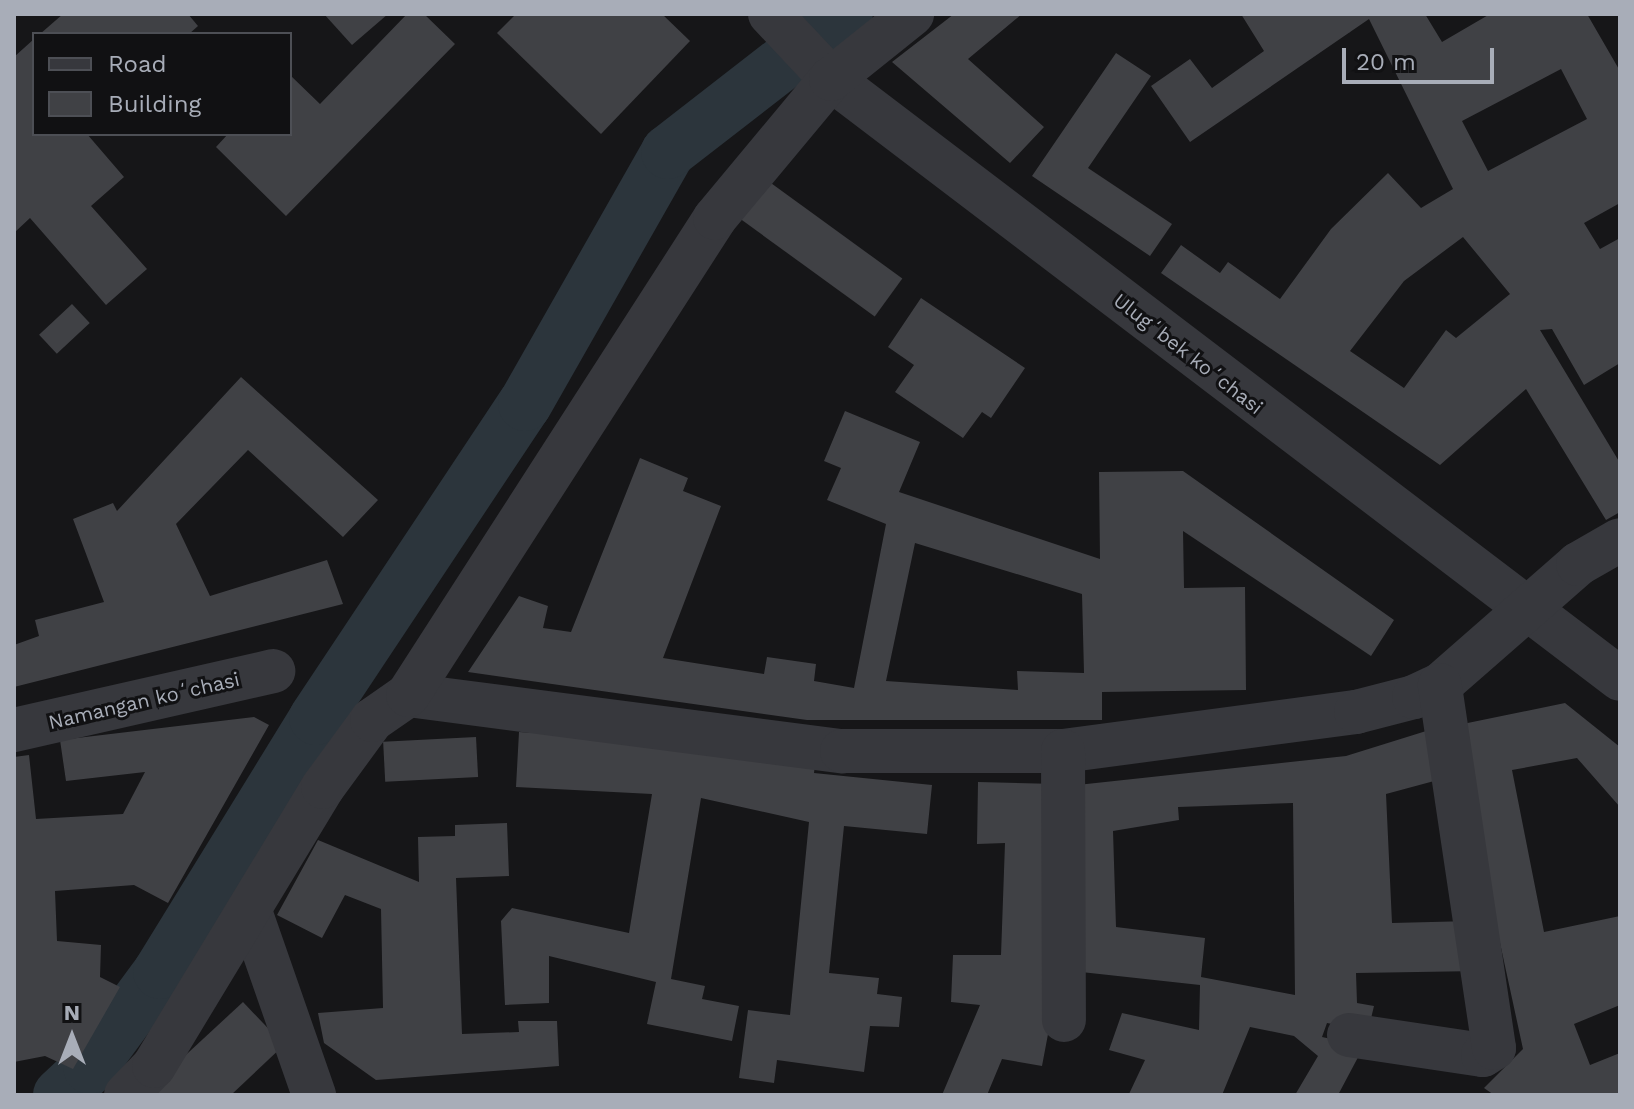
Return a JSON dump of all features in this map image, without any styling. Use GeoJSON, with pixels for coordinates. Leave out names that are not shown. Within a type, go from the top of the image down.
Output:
{"type":"FeatureCollection","features":[{"type":"Feature","properties":{"kind":"street","name":"Ulugʻbek koʻchasi"},"geometry":{"type":"LineString","coordinates":[[770,14],[831,79],[1528,615],[1620,679]]}},
{"type":"Feature","properties":{"kind":"street"},"geometry":{"type":"LineString","coordinates":[[126,1095],[154,1066],[251,914],[323,787],[372,720],[408,695],[715,218],[831,79],[912,14]]}},
{"type":"Feature","properties":{"kind":"street"},"geometry":{"type":"LineString","coordinates":[[408,695],[842,751],[1063,751],[1356,712],[1440,685],[1528,615],[1578,564],[1620,540]]}},
{"type":"Feature","properties":{"kind":"street","name":"Namangan koʻchasi"},"geometry":{"type":"LineString","coordinates":[[14,730],[273,671]]}},
{"type":"Feature","properties":{"kind":"street"},"geometry":{"type":"LineString","coordinates":[[1349,1035],[1483,1055],[1494,1048],[1440,685]]}},
{"type":"Feature","properties":{"kind":"street"},"geometry":{"type":"LineString","coordinates":[[1063,751],[1064,1020]]}},
{"type":"Feature","properties":{"kind":"street"},"geometry":{"type":"LineString","coordinates":[[251,914],[314,1095]]}},
{"type":"Feature","properties":{"kind":"building"},"geometry":{"type":"Polygon","coordinates":[[[63,14],[188,14],[198,26],[191,32],[42,32],[63,14]]]}},
{"type":"Feature","properties":{"kind":"building"},"geometry":{"type":"Polygon","coordinates":[[[324,14],[388,14],[352,45],[324,14]]]}},
{"type":"Feature","properties":{"kind":"building"},"geometry":{"type":"Polygon","coordinates":[[[407,14],[424,14],[455,44],[286,216],[216,147],[226,136],[292,136],[292,77],[320,104],[407,14]]]}},
{"type":"Feature","properties":{"kind":"building"},"geometry":{"type":"Polygon","coordinates":[[[516,14],[662,14],[690,41],[601,134],[497,33],[516,14]]]}},
{"type":"Feature","properties":{"kind":"building"},"geometry":{"type":"Polygon","coordinates":[[[954,14],[1022,14],[968,59],[1044,127],[1010,163],[892,62],[954,14]]]}},
{"type":"Feature","properties":{"kind":"building"},"geometry":{"type":"Polygon","coordinates":[[[1241,14],[1425,14],[1442,42],[1490,14],[1587,14],[1620,71],[1620,203],[1584,223],[1600,249],[1620,238],[1620,363],[1584,385],[1552,329],[1540,330],[1620,463],[1620,512],[1606,520],[1526,389],[1440,465],[1161,273],[1181,245],[1220,273],[1228,262],[1280,299],[1331,229],[1388,173],[1421,208],[1453,189],[1369,19],[1190,142],[1151,86],[1190,59],[1212,88],[1264,51],[1241,14]],[[1561,69],[1462,121],[1488,171],[1587,119],[1561,69]],[[1463,237],[1404,281],[1350,351],[1404,388],[1446,330],[1456,338],[1510,294],[1463,237]]]}},
{"type":"Feature","properties":{"kind":"building"},"geometry":{"type":"Polygon","coordinates":[[[32,41],[32,136],[89,136],[124,177],[91,206],[147,269],[106,305],[30,218],[14,233],[14,57],[32,41]]]}},
{"type":"Feature","properties":{"kind":"building"},"geometry":{"type":"Polygon","coordinates":[[[1116,53],[1151,76],[1088,168],[1172,224],[1150,256],[1032,176],[1116,53]]]}},
{"type":"Feature","properties":{"kind":"building"},"geometry":{"type":"Polygon","coordinates":[[[764,178],[902,279],[875,317],[736,216],[764,178]]]}},
{"type":"Feature","properties":{"kind":"building"},"geometry":{"type":"Polygon","coordinates":[[[921,298],[1025,368],[991,418],[982,412],[963,438],[895,392],[914,365],[888,347],[921,298]]]}},
{"type":"Feature","properties":{"kind":"building"},"geometry":{"type":"Polygon","coordinates":[[[72,304],[90,323],[57,354],[39,335],[72,304]]]}},
{"type":"Feature","properties":{"kind":"building"},"geometry":{"type":"Polygon","coordinates":[[[241,377],[378,500],[343,537],[248,450],[176,524],[210,596],[327,560],[343,604],[14,687],[14,645],[39,636],[35,620],[104,602],[73,519],[113,503],[117,511],[241,377]]]}},
{"type":"Feature","properties":{"kind":"building"},"geometry":{"type":"Polygon","coordinates":[[[845,411],[920,442],[899,492],[1100,559],[1099,472],[1183,471],[1394,620],[1371,656],[1183,531],[1184,588],[1245,587],[1246,690],[1102,692],[1102,720],[807,720],[468,672],[519,596],[548,606],[543,628],[571,632],[640,458],[688,478],[683,491],[721,506],[663,658],[764,674],[767,657],[816,664],[814,681],[854,688],[886,524],[827,500],[841,468],[824,461],[845,411]],[[915,543],[886,681],[1018,690],[1017,671],[1084,673],[1082,594],[915,543]]]}},
{"type":"Feature","properties":{"kind":"building"},"geometry":{"type":"Polygon","coordinates":[[[1565,703],[1620,747],[1620,807],[1577,758],[1512,770],[1544,932],[1620,916],[1620,1005],[1574,1024],[1590,1065],[1620,1053],[1620,1095],[1494,1095],[1484,1088],[1523,1049],[1453,726],[1565,703]]]}},
{"type":"Feature","properties":{"kind":"building"},"geometry":{"type":"Polygon","coordinates":[[[254,717],[269,725],[168,903],[134,885],[55,891],[57,941],[101,945],[100,977],[120,987],[73,1069],[45,1056],[14,1062],[14,757],[29,755],[36,819],[123,814],[145,772],[66,781],[60,740],[254,717]]]}},
{"type":"Feature","properties":{"kind":"building"},"geometry":{"type":"Polygon","coordinates":[[[1439,727],[1449,777],[1386,794],[1392,923],[1471,921],[1479,971],[1356,973],[1357,1003],[1374,1006],[1368,1031],[1327,1023],[1322,1037],[1364,1046],[1338,1095],[1295,1095],[1318,1056],[1294,1036],[1250,1027],[1222,1095],[1129,1094],[1145,1060],[1109,1050],[1122,1013],[1199,1030],[1200,985],[1072,971],[1068,786],[1346,756],[1439,727]],[[1293,803],[1178,807],[1179,820],[1113,831],[1116,927],[1205,938],[1201,977],[1295,995],[1293,803]]]}},
{"type":"Feature","properties":{"kind":"building"},"geometry":{"type":"Polygon","coordinates":[[[519,732],[705,743],[815,765],[814,773],[932,785],[927,834],[844,826],[829,973],[879,978],[877,994],[902,997],[899,1027],[870,1026],[864,1072],[777,1060],[774,1083],[739,1078],[748,1010],[790,1015],[809,822],[701,798],[671,979],[705,986],[702,999],[739,1006],[732,1041],[647,1024],[656,982],[549,956],[549,1003],[505,1005],[501,921],[512,908],[629,933],[652,794],[516,787],[519,732]]]}},
{"type":"Feature","properties":{"kind":"building"},"geometry":{"type":"Polygon","coordinates":[[[476,737],[478,777],[385,782],[383,742],[476,737]]]}},
{"type":"Feature","properties":{"kind":"building"},"geometry":{"type":"Polygon","coordinates":[[[978,782],[1057,784],[1052,1013],[1042,1066],[1002,1059],[987,1095],[942,1095],[980,1005],[951,1002],[953,955],[1001,955],[1005,843],[977,844],[978,782]]]}},
{"type":"Feature","properties":{"kind":"building"},"geometry":{"type":"Polygon","coordinates":[[[507,823],[509,876],[456,878],[462,1034],[519,1032],[518,1021],[557,1021],[559,1066],[376,1080],[324,1043],[318,1013],[383,1008],[381,909],[345,895],[322,938],[277,915],[318,840],[419,882],[418,837],[455,836],[455,825],[507,823]]]}},
{"type":"Feature","properties":{"kind":"building"},"geometry":{"type":"Polygon","coordinates":[[[243,1002],[284,1045],[231,1095],[154,1095],[149,1089],[243,1002]]]}},
{"type":"Feature","properties":{"kind":"waterway"},"geometry":{"type":"LineString","coordinates":[[60,1095],[90,1067],[160,972],[316,718],[525,404],[668,152],[846,14]]}}]}
